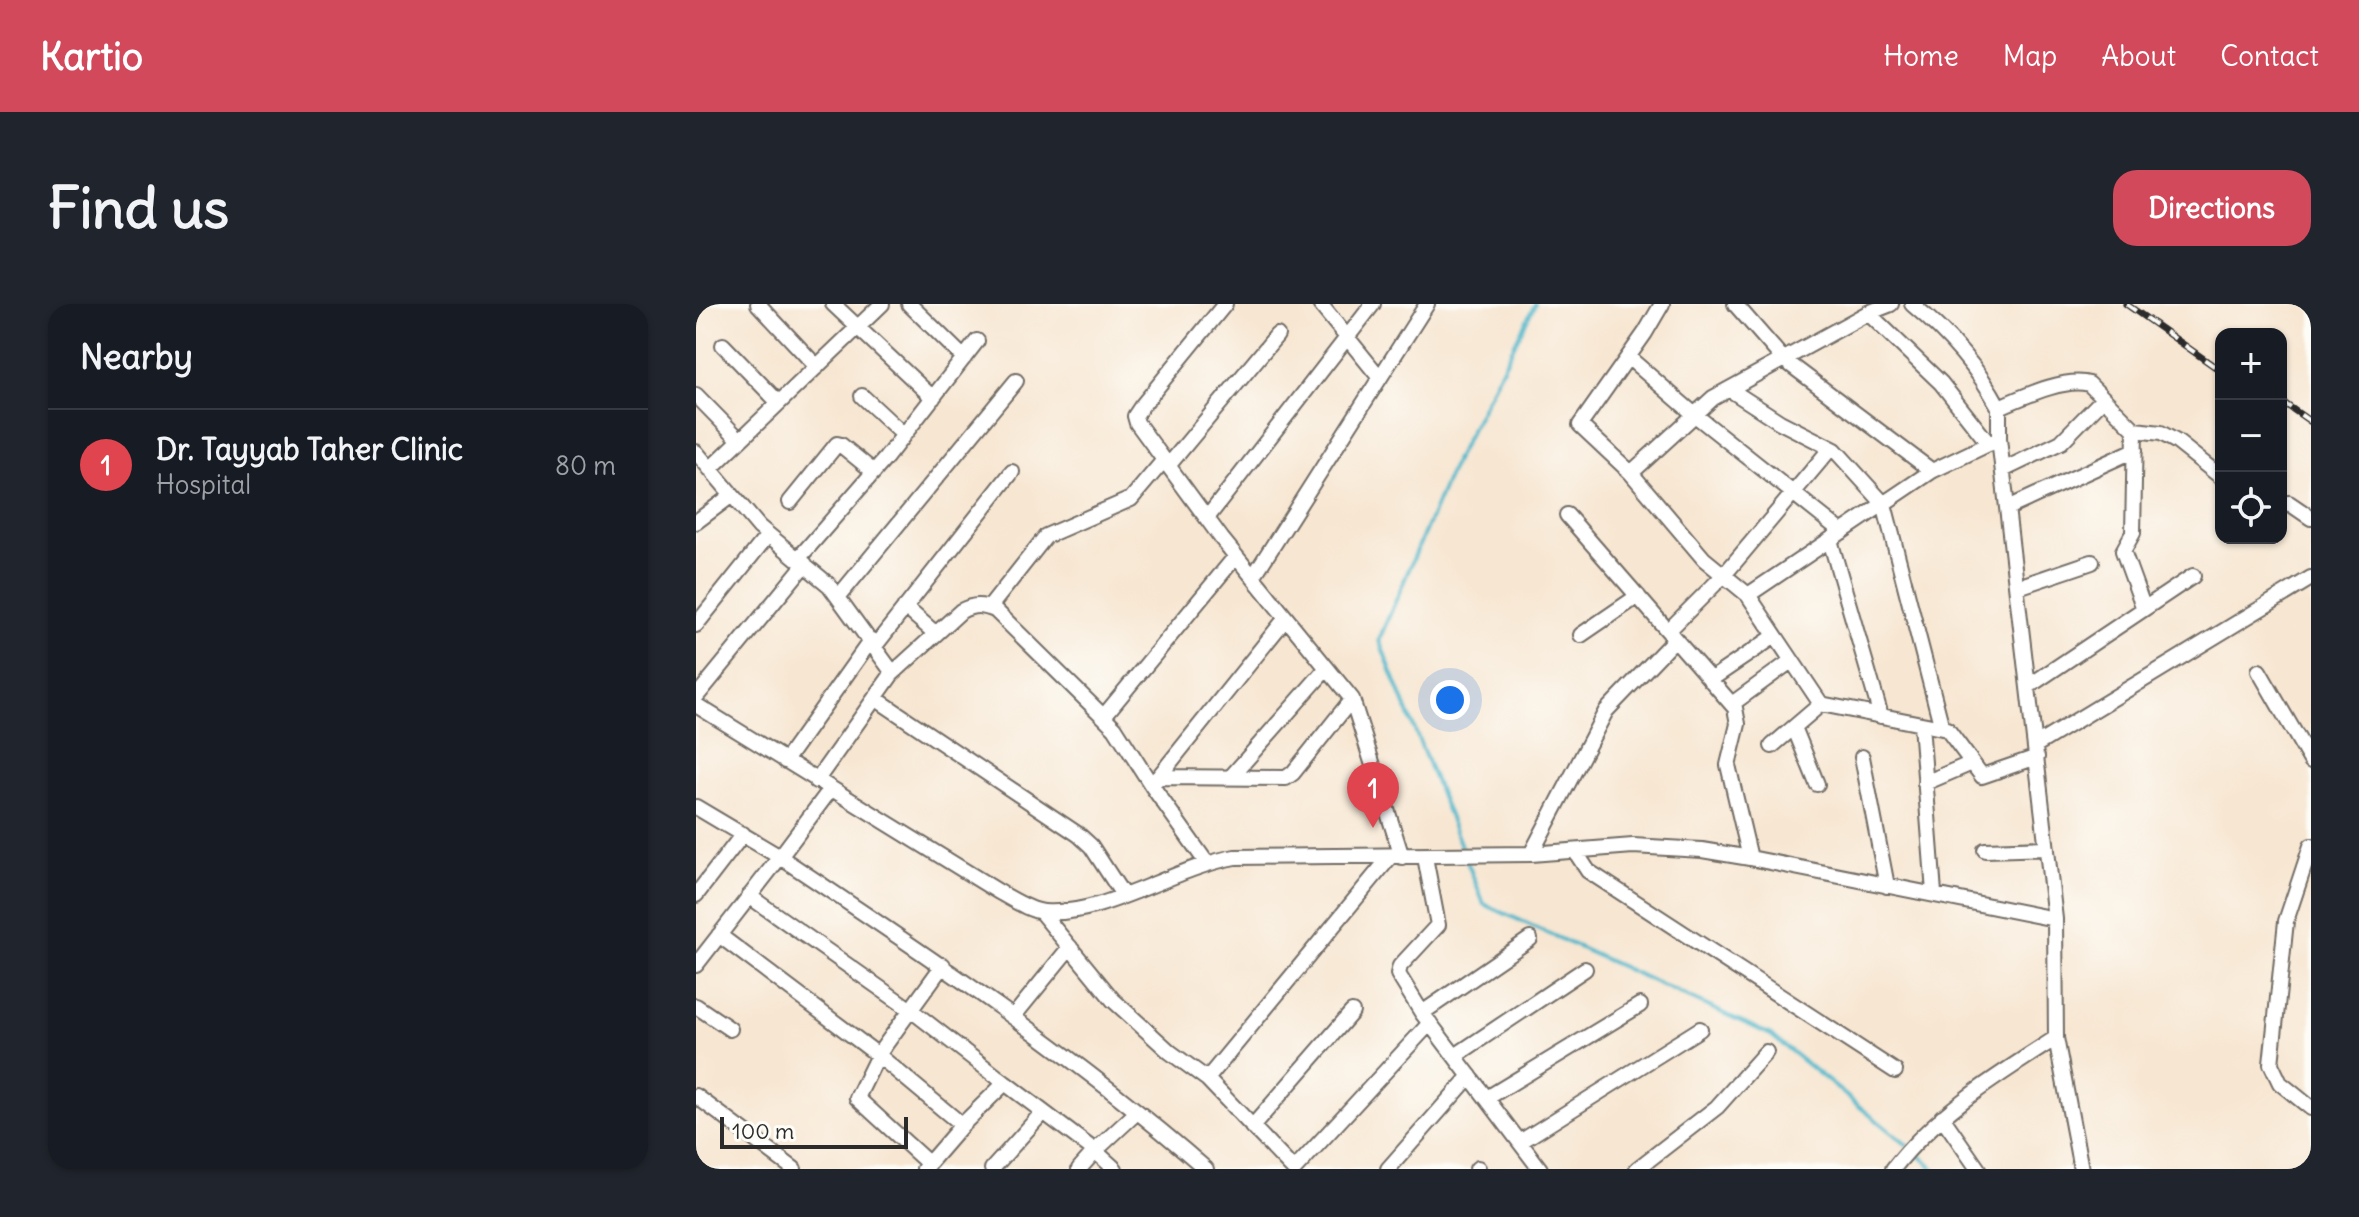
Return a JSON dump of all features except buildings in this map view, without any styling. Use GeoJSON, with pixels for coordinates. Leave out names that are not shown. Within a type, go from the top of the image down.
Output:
{"type":"FeatureCollection","features":[{"type":"Feature","properties":{"kind":"street"},"geometry":{"type":"LineString","coordinates":[[758,304],[817,367]]}},
{"type":"Feature","properties":{"kind":"street"},"geometry":{"type":"LineString","coordinates":[[833,304],[933,398]]}},
{"type":"Feature","properties":{"kind":"street"},"geometry":{"type":"LineString","coordinates":[[710,469],[882,304]]}},
{"type":"Feature","properties":{"kind":"street"},"geometry":{"type":"LineString","coordinates":[[909,304],[964,358]]}},
{"type":"Feature","properties":{"kind":"street"},"geometry":{"type":"LineString","coordinates":[[1225,304],[1135,416],[1137,423],[1236,556],[1352,699],[1396,857]]}},
{"type":"Feature","properties":{"kind":"street"},"geometry":{"type":"LineString","coordinates":[[1320,304],[1380,378]]}},
{"type":"Feature","properties":{"kind":"street"},"geometry":{"type":"LineString","coordinates":[[1207,518],[1373,304]]}},
{"type":"Feature","properties":{"kind":"street"},"geometry":{"type":"LineString","coordinates":[[1253,577],[1427,304]]}},
{"type":"Feature","properties":{"kind":"street"},"geometry":{"type":"LineString","coordinates":[[1662,304],[1580,425],[1631,473],[1704,559],[1748,595],[1821,704],[1947,729],[1982,776],[2036,751],[2311,578]]}},
{"type":"Feature","properties":{"kind":"street"},"geometry":{"type":"LineString","coordinates":[[1735,304],[1783,359],[1932,471]]}},
{"type":"Feature","properties":{"kind":"street"},"geometry":{"type":"LineString","coordinates":[[1631,473],[1713,398],[1868,313],[1891,304]]}},
{"type":"Feature","properties":{"kind":"street"},"geometry":{"type":"LineString","coordinates":[[1912,304],[1951,339],[1990,389],[1999,407],[1994,441]]}},
{"type":"Feature","properties":{"kind":"street"},"geometry":{"type":"LineString","coordinates":[[1868,313],[1941,383],[1994,441],[2003,470],[2055,919],[2056,1038],[2081,1169]]}},
{"type":"Feature","properties":{"kind":"street"},"geometry":{"type":"LineString","coordinates":[[989,608],[1046,536],[1131,499],[1277,335]]}},
{"type":"Feature","properties":{"kind":"street"},"geometry":{"type":"LineString","coordinates":[[696,697],[977,341]]}},
{"type":"Feature","properties":{"kind":"street"},"geometry":{"type":"LineString","coordinates":[[723,345],[779,403]]}},
{"type":"Feature","properties":{"kind":"street"},"geometry":{"type":"LineString","coordinates":[[1628,357],[1794,494],[1836,536],[1881,716]]}},
{"type":"Feature","properties":{"kind":"street"},"geometry":{"type":"LineString","coordinates":[[839,596],[1016,381]]}},
{"type":"Feature","properties":{"kind":"street"},"geometry":{"type":"LineString","coordinates":[[1999,407],[2046,389],[2079,381],[2089,384],[2135,430],[2169,437],[2215,472]]}},
{"type":"Feature","properties":{"kind":"street"},"geometry":{"type":"LineString","coordinates":[[1729,389],[1780,422],[1831,448],[1884,504],[1942,728]]}},
{"type":"Feature","properties":{"kind":"street"},"geometry":{"type":"LineString","coordinates":[[696,395],[740,440]]}},
{"type":"Feature","properties":{"kind":"street"},"geometry":{"type":"LineString","coordinates":[[862,396],[904,435]]}},
{"type":"Feature","properties":{"kind":"street"},"geometry":{"type":"LineString","coordinates":[[2003,470],[2061,442],[2103,399]]}},
{"type":"Feature","properties":{"kind":"street"},"geometry":{"type":"LineString","coordinates":[[2135,430],[2133,533],[2123,551],[2144,609]]}},
{"type":"Feature","properties":{"kind":"street"},"geometry":{"type":"LineString","coordinates":[[1748,595],[1932,471],[1994,441]]}},
{"type":"Feature","properties":{"kind":"street"},"geometry":{"type":"LineString","coordinates":[[790,502],[837,444],[874,472]]}},
{"type":"Feature","properties":{"kind":"street"},"geometry":{"type":"LineString","coordinates":[[1531,854],[1606,711],[1831,448]]}},
{"type":"Feature","properties":{"kind":"street"},"geometry":{"type":"LineString","coordinates":[[2008,508],[2135,450]]}},
{"type":"Feature","properties":{"kind":"street"},"geometry":{"type":"LineString","coordinates":[[696,452],[768,535],[839,596],[893,673]]}},
{"type":"Feature","properties":{"kind":"street"},"geometry":{"type":"LineString","coordinates":[[785,761],[873,643],[1012,472]]}},
{"type":"Feature","properties":{"kind":"street"},"geometry":{"type":"LineString","coordinates":[[696,522],[732,495]]}},
{"type":"Feature","properties":{"kind":"street"},"geometry":{"type":"LineString","coordinates":[[2287,503],[2311,518]]}},
{"type":"Feature","properties":{"kind":"street"},"geometry":{"type":"LineString","coordinates":[[1567,515],[1732,704],[1739,716],[1728,765],[1750,858]]}},
{"type":"Feature","properties":{"kind":"street"},"geometry":{"type":"LineString","coordinates":[[696,625],[768,535]]}},
{"type":"Feature","properties":{"kind":"street"},"geometry":{"type":"LineString","coordinates":[[1104,716],[1236,556]]}},
{"type":"Feature","properties":{"kind":"street"},"geometry":{"type":"LineString","coordinates":[[2018,587],[2092,562]]}},
{"type":"Feature","properties":{"kind":"street"},"geometry":{"type":"LineString","coordinates":[[2029,686],[2193,576]]}},
{"type":"Feature","properties":{"kind":"street"},"geometry":{"type":"LineString","coordinates":[[1581,635],[1638,596]]}},
{"type":"Feature","properties":{"kind":"street"},"geometry":{"type":"LineString","coordinates":[[816,781],[893,673],[961,611],[972,605],[989,608],[995,610],[1115,728],[1155,782],[1206,862]]}},
{"type":"Feature","properties":{"kind":"street"},"geometry":{"type":"LineString","coordinates":[[905,607],[936,634]]}},
{"type":"Feature","properties":{"kind":"street"},"geometry":{"type":"LineString","coordinates":[[1155,782],[1286,618]]}},
{"type":"Feature","properties":{"kind":"street"},"geometry":{"type":"LineString","coordinates":[[1710,680],[1775,636]]}},
{"type":"Feature","properties":{"kind":"street"},"geometry":{"type":"LineString","coordinates":[[1732,704],[1791,661]]}},
{"type":"Feature","properties":{"kind":"street"},"geometry":{"type":"LineString","coordinates":[[1230,778],[1327,668]]}},
{"type":"Feature","properties":{"kind":"street"},"geometry":{"type":"LineString","coordinates":[[2259,671],[2311,761]]}},
{"type":"Feature","properties":{"kind":"street"},"geometry":{"type":"LineString","coordinates":[[875,698],[1079,835],[1091,846],[1123,895]]}},
{"type":"Feature","properties":{"kind":"street"},"geometry":{"type":"LineString","coordinates":[[1155,782],[1286,778],[1352,699]]}},
{"type":"Feature","properties":{"kind":"street"},"geometry":{"type":"LineString","coordinates":[[1772,746],[1821,704]]}},
{"type":"Feature","properties":{"kind":"street"},"geometry":{"type":"LineString","coordinates":[[696,705],[999,892],[1041,912],[1113,1000],[1133,1020],[1207,1079],[1294,1169],[1426,1018],[1530,939]]}},
{"type":"Feature","properties":{"kind":"street"},"geometry":{"type":"LineString","coordinates":[[1921,724],[1934,893]]}},
{"type":"Feature","properties":{"kind":"street"},"geometry":{"type":"LineString","coordinates":[[1794,727],[1817,784]]}},
{"type":"Feature","properties":{"kind":"street"},"geometry":{"type":"LineString","coordinates":[[1862,757],[1887,886]]}},
{"type":"Feature","properties":{"kind":"street"},"geometry":{"type":"LineString","coordinates":[[1925,783],[1972,763]]}},
{"type":"Feature","properties":{"kind":"street"},"geometry":{"type":"LineString","coordinates":[[696,965],[830,790]]}},
{"type":"Feature","properties":{"kind":"street"},"geometry":{"type":"LineString","coordinates":[[696,807],[780,857],[943,965],[1024,1023],[1206,1169]]}},
{"type":"Feature","properties":{"kind":"street"},"geometry":{"type":"LineString","coordinates":[[696,895],[743,834]]}},
{"type":"Feature","properties":{"kind":"street"},"geometry":{"type":"LineString","coordinates":[[1041,912],[1090,908],[1206,862],[1235,857],[1425,857],[1531,854],[1633,846],[1667,847],[1750,858],[2055,919]]}},
{"type":"Feature","properties":{"kind":"street"},"geometry":{"type":"LineString","coordinates":[[2311,846],[2286,921],[2271,1064],[2280,1083],[2311,1108]]}},
{"type":"Feature","properties":{"kind":"street"},"geometry":{"type":"LineString","coordinates":[[1985,850],[2047,848]]}},
{"type":"Feature","properties":{"kind":"street"},"geometry":{"type":"LineString","coordinates":[[1575,851],[1588,871],[1895,1071]]}},
{"type":"Feature","properties":{"kind":"street"},"geometry":{"type":"LineString","coordinates":[[1207,1079],[1396,857]]}},
{"type":"Feature","properties":{"kind":"street"},"geometry":{"type":"LineString","coordinates":[[1425,857],[1438,925],[1397,971],[1426,1018],[1540,1169]]}},
{"type":"Feature","properties":{"kind":"street"},"geometry":{"type":"LineString","coordinates":[[749,896],[911,1010],[1115,1169]]}},
{"type":"Feature","properties":{"kind":"street"},"geometry":{"type":"LineString","coordinates":[[719,935],[878,1055],[962,1125]]}},
{"type":"Feature","properties":{"kind":"street"},"geometry":{"type":"LineString","coordinates":[[1013,1017],[1070,947]]}},
{"type":"Feature","properties":{"kind":"street"},"geometry":{"type":"LineString","coordinates":[[943,965],[878,1055],[857,1098],[926,1166],[1005,1083]]}},
{"type":"Feature","properties":{"kind":"street"},"geometry":{"type":"LineString","coordinates":[[1455,1056],[1585,969]]}},
{"type":"Feature","properties":{"kind":"street"},"geometry":{"type":"LineString","coordinates":[[1487,1098],[1640,1005]]}},
{"type":"Feature","properties":{"kind":"street"},"geometry":{"type":"LineString","coordinates":[[696,1006],[730,1029]]}},
{"type":"Feature","properties":{"kind":"street"},"geometry":{"type":"LineString","coordinates":[[1252,1127],[1352,1012]]}},
{"type":"Feature","properties":{"kind":"street"},"geometry":{"type":"LineString","coordinates":[[1520,1142],[1700,1029]]}},
{"type":"Feature","properties":{"kind":"street"},"geometry":{"type":"LineString","coordinates":[[1893,1169],[1928,1128],[1993,1077],[2056,1038]]}},
{"type":"Feature","properties":{"kind":"street"},"geometry":{"type":"LineString","coordinates":[[1637,1169],[1717,1107],[1766,1052]]}},
{"type":"Feature","properties":{"kind":"street"},"geometry":{"type":"LineString","coordinates":[[1388,1169],[1470,1076]]}},
{"type":"Feature","properties":{"kind":"street"},"geometry":{"type":"LineString","coordinates":[[696,1096],[794,1169]]}},
{"type":"Feature","properties":{"kind":"street"},"geometry":{"type":"LineString","coordinates":[[992,1169],[1043,1112]]}},
{"type":"Feature","properties":{"kind":"street"},"geometry":{"type":"LineString","coordinates":[[1079,1169],[1137,1112]]}},
{"type":"Feature","properties":{"kind":"street"},"geometry":{"type":"LineString","coordinates":[[1942,1117],[1978,1169]]}},
{"type":"Feature","properties":{"kind":"waterway"},"geometry":{"type":"LineString","coordinates":[[1463,851],[1379,640],[1453,465],[1535,304]]}},
{"type":"Feature","properties":{"kind":"waterway"},"geometry":{"type":"LineString","coordinates":[[1466,859],[1484,904],[1771,1035],[1907,1145]]}},
{"type":"Feature","properties":{"kind":"waterway"},"geometry":{"type":"LineString","coordinates":[[1914,1150],[1934,1169]]}},
{"type":"Feature","properties":{"kind":"railway"},"geometry":{"type":"LineString","coordinates":[[2126,304],[2215,367]]}},
{"type":"Feature","properties":{"kind":"railway"},"geometry":{"type":"LineString","coordinates":[[2287,405],[2311,422]]}},
{"type":"Feature","properties":{"kind":"place","name":"Dr. Tayyab Taher Clinic"},"geometry":{"type":"Point","coordinates":[1373,828]}}]}
